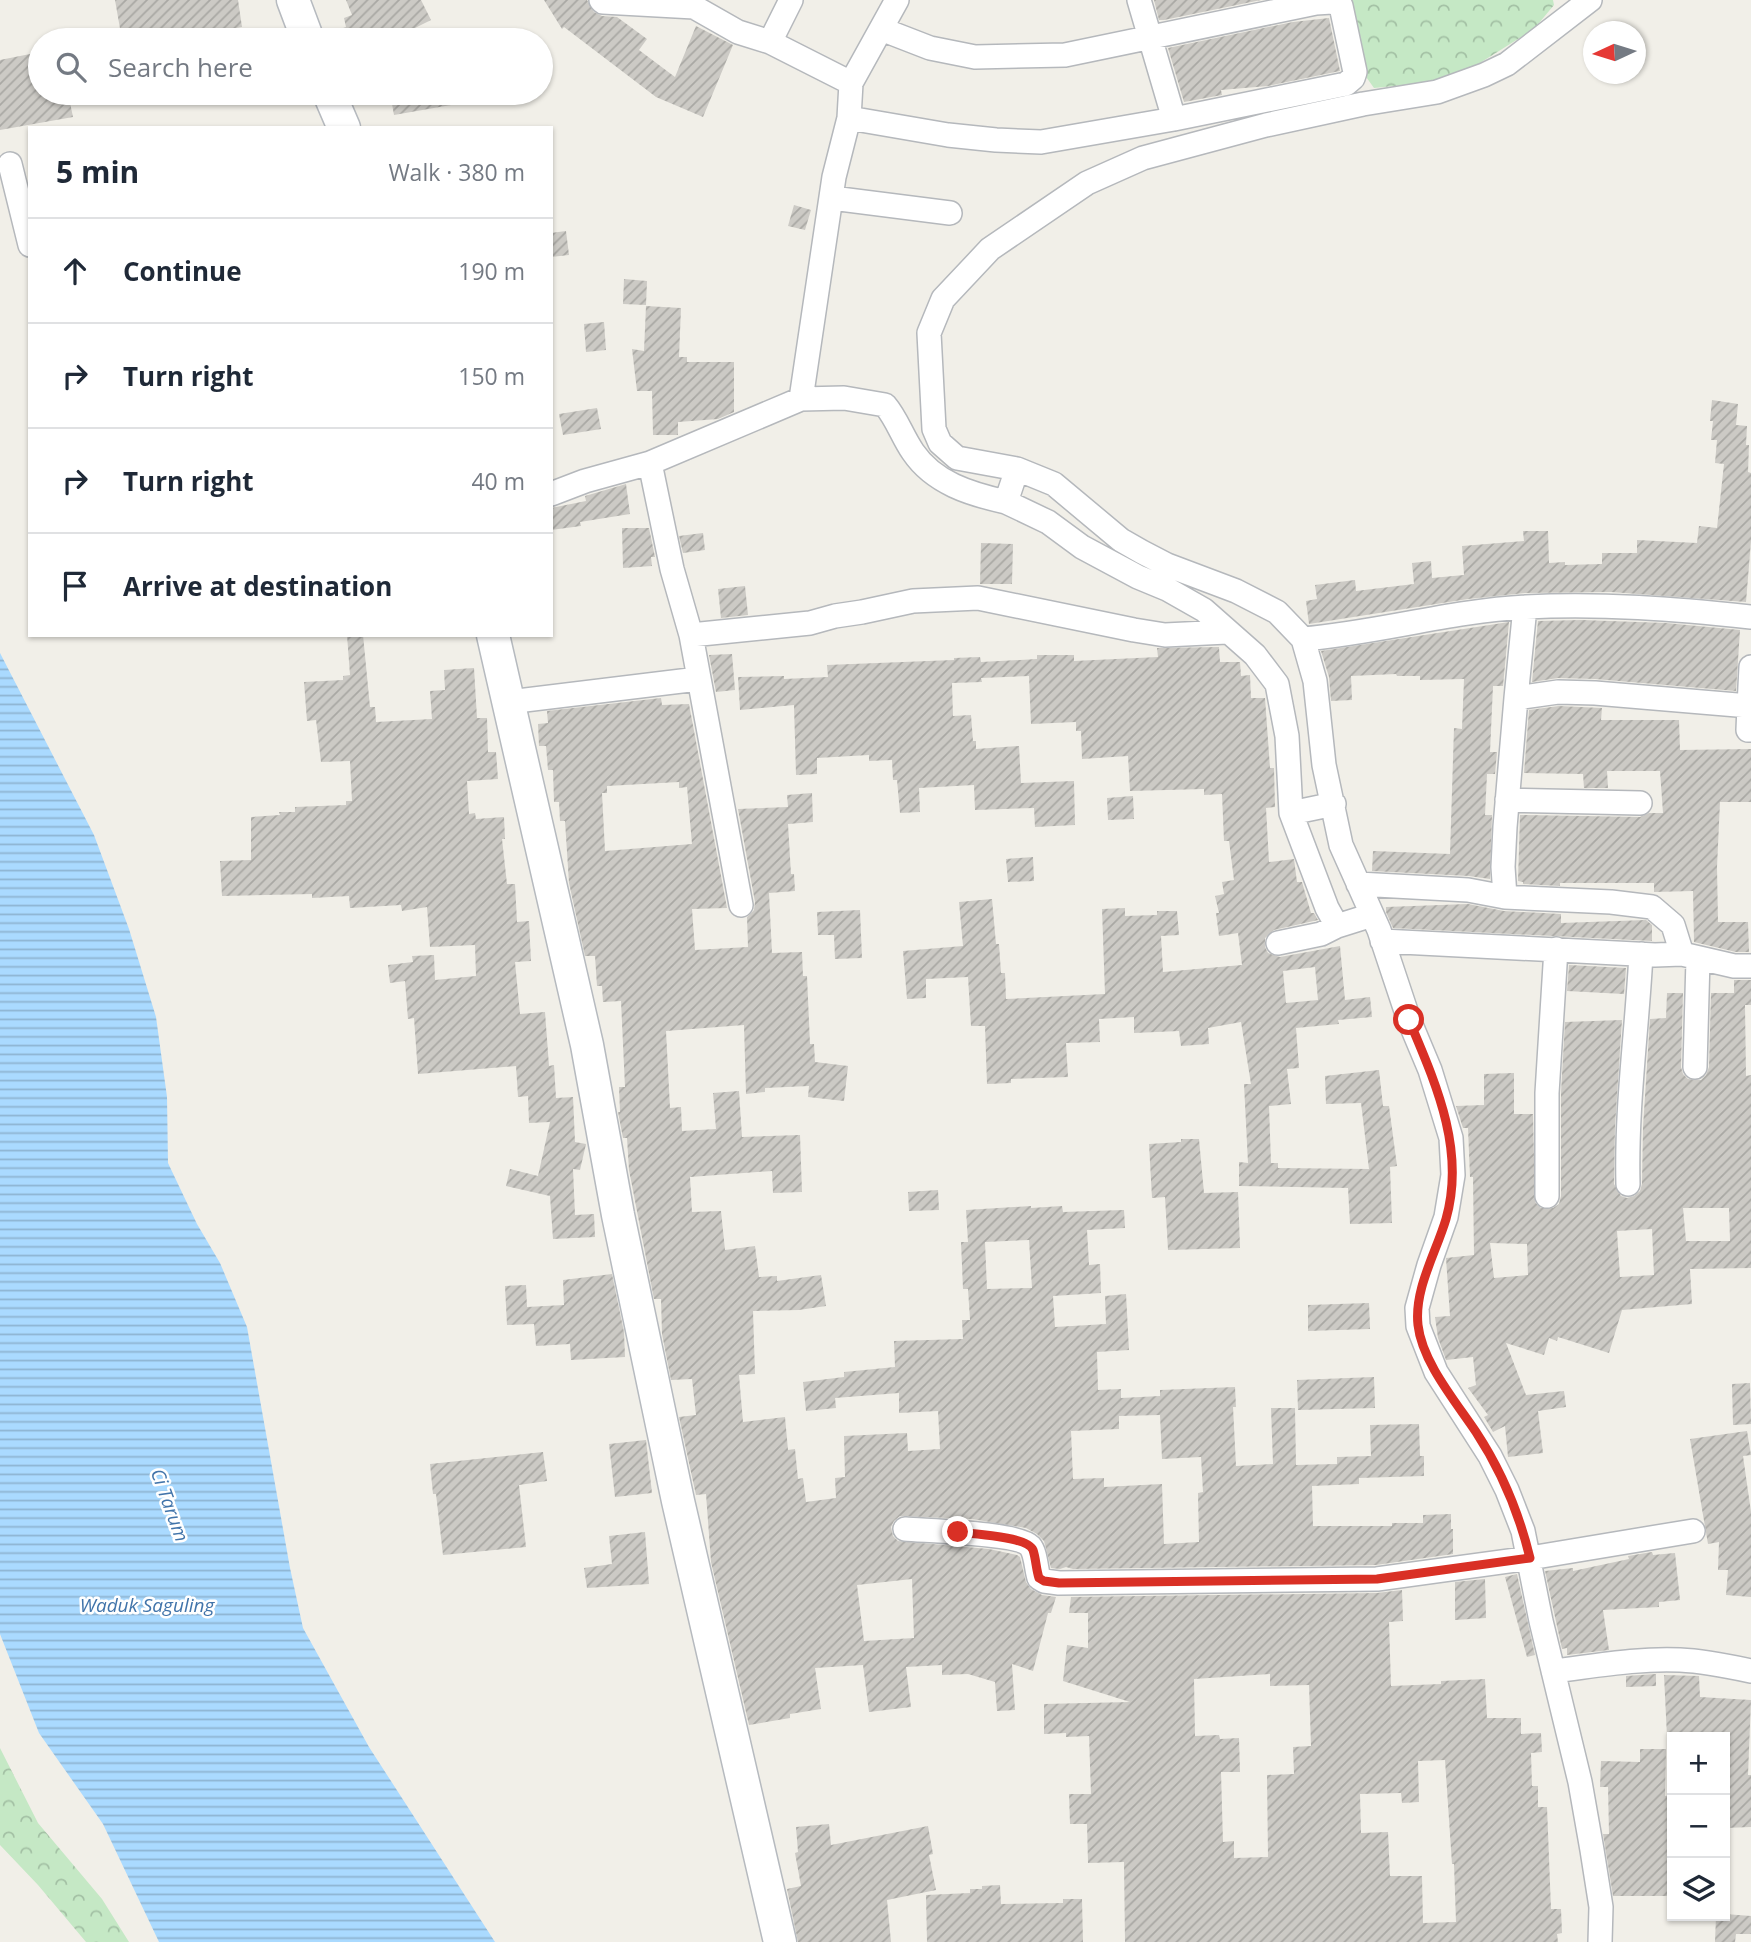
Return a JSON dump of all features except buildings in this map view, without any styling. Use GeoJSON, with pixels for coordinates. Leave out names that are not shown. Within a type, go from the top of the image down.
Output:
{"type":"FeatureCollection","features":[{"type":"Feature","properties":{"kind":"street"},"geometry":{"type":"LineString","coordinates":[[293,0],[304,28]]}},
{"type":"Feature","properties":{"kind":"street"},"geometry":{"type":"LineString","coordinates":[[601,0],[697,4],[738,32],[770,42],[851,83]]}},
{"type":"Feature","properties":{"kind":"street"},"geometry":{"type":"LineString","coordinates":[[770,42],[791,0]]}},
{"type":"Feature","properties":{"kind":"street"},"geometry":{"type":"LineString","coordinates":[[801,399],[834,177],[849,118],[851,83],[897,0]]}},
{"type":"Feature","properties":{"kind":"street"},"geometry":{"type":"LineString","coordinates":[[1139,0],[1174,119]]}},
{"type":"Feature","properties":{"kind":"street"},"geometry":{"type":"LineString","coordinates":[[1590,0],[1507,64],[1484,75],[1437,92],[1363,104],[1266,125],[1143,158],[1087,183],[990,249],[943,299],[929,333],[934,429],[940,443],[957,458],[1017,469],[1055,484],[1121,540],[1167,565],[1236,591],[1277,612],[1303,639],[1315,681],[1324,765],[1341,845],[1382,940],[1409,1020],[1430,1070],[1451,1138],[1453,1175],[1447,1217],[1417,1308],[1420,1337],[1436,1372],[1476,1432],[1507,1490],[1523,1531],[1541,1621],[1580,1782],[1601,1906],[1600,1942]]}},
{"type":"Feature","properties":{"kind":"street"},"geometry":{"type":"LineString","coordinates":[[849,118],[948,135],[1041,142],[1174,119],[1346,84],[1355,72],[1341,6],[1332,2],[1148,36],[1065,55],[975,57],[930,48],[881,29]]}},
{"type":"Feature","properties":{"kind":"street"},"geometry":{"type":"LineString","coordinates":[[334,105],[343,126]]}},
{"type":"Feature","properties":{"kind":"street"},"geometry":{"type":"LineString","coordinates":[[10,164],[28,237]]}},
{"type":"Feature","properties":{"kind":"street"},"geometry":{"type":"LineString","coordinates":[[832,198],[950,214]]}},
{"type":"Feature","properties":{"kind":"street"},"geometry":{"type":"LineString","coordinates":[[553,493],[585,481],[650,463],[801,399],[844,398],[885,405],[912,452],[927,469],[948,484],[976,496],[1006,502],[1048,523],[1082,547],[1204,610],[1255,655],[1277,684],[1287,736],[1291,813],[1327,908],[1337,926]]}},
{"type":"Feature","properties":{"kind":"street"},"geometry":{"type":"LineString","coordinates":[[650,463],[672,569],[691,635],[741,905]]}},
{"type":"Feature","properties":{"kind":"street"},"geometry":{"type":"LineString","coordinates":[[1006,502],[1017,469]]}},
{"type":"Feature","properties":{"kind":"street"},"geometry":{"type":"LineString","coordinates":[[691,635],[810,623],[835,615],[913,601],[978,598],[1165,635],[1227,632]]}},
{"type":"Feature","properties":{"kind":"street"},"geometry":{"type":"LineString","coordinates":[[1303,639],[1335,636],[1432,617],[1525,607],[1657,608],[1751,617]]}},
{"type":"Feature","properties":{"kind":"street"},"geometry":{"type":"LineString","coordinates":[[1505,897],[1503,867],[1507,800],[1525,607]]}},
{"type":"Feature","properties":{"kind":"street"},"geometry":{"type":"LineString","coordinates":[[493,637],[587,1045],[618,1215],[678,1501],[780,1942]]}},
{"type":"Feature","properties":{"kind":"street"},"geometry":{"type":"LineString","coordinates":[[1751,667],[1748,730],[1751,730]]}},
{"type":"Feature","properties":{"kind":"street"},"geometry":{"type":"LineString","coordinates":[[508,702],[698,679]]}},
{"type":"Feature","properties":{"kind":"street"},"geometry":{"type":"LineString","coordinates":[[1516,698],[1559,692],[1595,693],[1749,706]]}},
{"type":"Feature","properties":{"kind":"street"},"geometry":{"type":"LineString","coordinates":[[1507,800],[1640,803]]}},
{"type":"Feature","properties":{"kind":"street"},"geometry":{"type":"LineString","coordinates":[[1291,813],[1334,804]]}},
{"type":"Feature","properties":{"kind":"street"},"geometry":{"type":"LineString","coordinates":[[1358,884],[1468,890],[1505,897],[1611,902],[1652,907],[1673,925],[1690,957],[1695,1067]]}},
{"type":"Feature","properties":{"kind":"street"},"geometry":{"type":"LineString","coordinates":[[1278,943],[1321,934],[1372,915]]}},
{"type":"Feature","properties":{"kind":"street"},"geometry":{"type":"LineString","coordinates":[[1382,940],[1690,957],[1734,966],[1751,966]]}},
{"type":"Feature","properties":{"kind":"street"},"geometry":{"type":"LineString","coordinates":[[1547,1196],[1547,1105],[1556,949]]}},
{"type":"Feature","properties":{"kind":"street"},"geometry":{"type":"LineString","coordinates":[[1628,1184],[1627,1147],[1633,1035],[1641,954]]}},
{"type":"Feature","properties":{"kind":"street"},"geometry":{"type":"LineString","coordinates":[[905,1529],[993,1536],[1027,1543],[1032,1548],[1039,1578],[1059,1583],[1377,1579],[1530,1558],[1693,1531]]}},
{"type":"Feature","properties":{"kind":"street"},"geometry":{"type":"LineString","coordinates":[[1553,1671],[1627,1662],[1679,1660],[1716,1663],[1751,1671]]}},
{"type":"Feature","properties":{"kind":"green space"},"geometry":{"type":"Polygon","coordinates":[[[1349,0],[1553,0],[1554,5],[1534,29],[1475,66],[1435,82],[1374,88],[1364,74],[1349,0]]]}},
{"type":"Feature","properties":{"kind":"green space"},"geometry":{"type":"Polygon","coordinates":[[[0,1748],[38,1823],[102,1899],[129,1942],[86,1942],[0,1845],[0,1748]]]}},
{"type":"Feature","properties":{"kind":"water","name":"Waduk Saguling"},"geometry":{"type":"Polygon","coordinates":[[[0,653],[94,835],[129,929],[156,1017],[167,1097],[168,1163],[197,1224],[220,1263],[247,1327],[303,1628],[369,1747],[495,1942],[159,1942],[103,1824],[39,1733],[0,1634],[0,653]]]}},
{"type":"Feature","properties":{"kind":"route"},"geometry":{"type":"LineString","coordinates":[[958,1532],[1027,1543],[1032,1548],[1039,1578],[1059,1583],[1377,1579],[1530,1558],[1507,1490],[1476,1432],[1436,1372],[1420,1337],[1417,1308],[1447,1217],[1453,1175],[1451,1138],[1443,1109],[1409,1020]]}},
{"type":"Feature","properties":{"kind":"water label","name":"Ci Tarum"},"geometry":{"type":"Point","coordinates":[170,1505]}}]}
